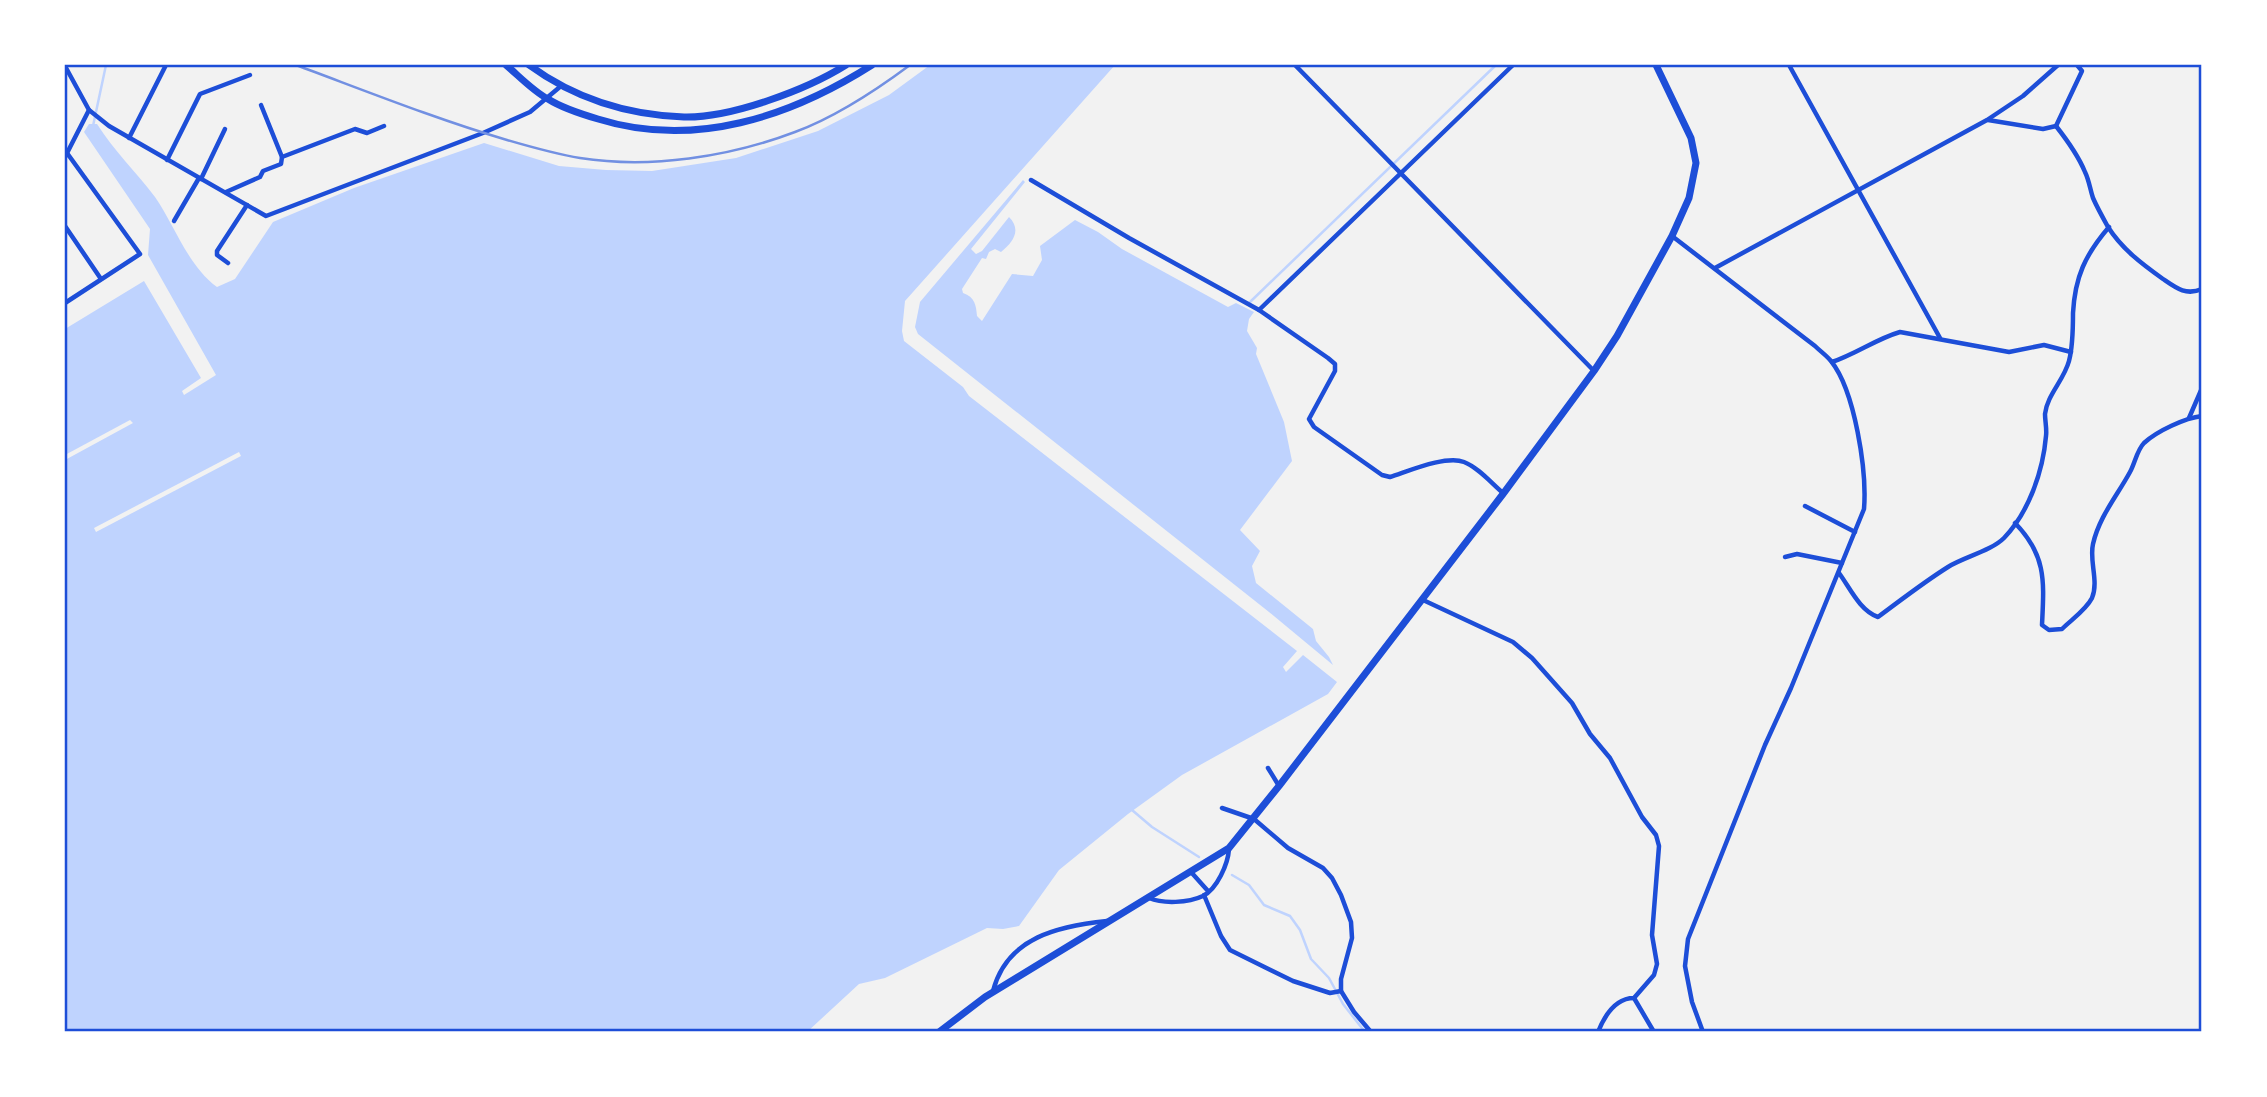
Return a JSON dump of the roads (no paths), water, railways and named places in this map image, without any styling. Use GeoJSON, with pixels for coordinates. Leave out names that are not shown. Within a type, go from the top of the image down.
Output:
{"type":"FeatureCollection","features":[{"type":"Feature","properties":{"kind":"main road"},"geometry":{"type":"LineString","coordinates":[[506,65],[547,99],[586,115],[618,125],[677,131],[715,129],[786,110],[839,86],[872,65]]}},
{"type":"Feature","properties":{"kind":"main road"},"geometry":{"type":"LineString","coordinates":[[529,65],[561,86],[597,102],[645,113],[687,117],[760,104],[800,89],[846,65]]}},
{"type":"Feature","properties":{"kind":"main road"},"geometry":{"type":"LineString","coordinates":[[939,1032],[992,993],[1229,848],[1503,494],[1594,371],[1617,335],[1672,236],[1689,198],[1696,163],[1690,138],[1656,65]]}},
{"type":"Feature","properties":{"kind":"street"},"geometry":{"type":"LineString","coordinates":[[129,138],[166,65]]}},
{"type":"Feature","properties":{"kind":"street"},"geometry":{"type":"LineString","coordinates":[[1295,65],[1594,371]]}},
{"type":"Feature","properties":{"kind":"street"},"geometry":{"type":"LineString","coordinates":[[1257,310],[1398,171],[1513,65]]}},
{"type":"Feature","properties":{"kind":"street"},"geometry":{"type":"LineString","coordinates":[[1788,65],[1940,338]]}},
{"type":"Feature","properties":{"kind":"street"},"geometry":{"type":"LineString","coordinates":[[1715,268],[1987,120],[2023,96],[2058,65]]}},
{"type":"Feature","properties":{"kind":"street"},"geometry":{"type":"LineString","coordinates":[[2056,126],[2082,71],[2077,65]]}},
{"type":"Feature","properties":{"kind":"street"},"geometry":{"type":"LineString","coordinates":[[65,66],[89,110],[101,120],[266,216],[530,113],[561,86]]}},
{"type":"Feature","properties":{"kind":"street"},"geometry":{"type":"LineString","coordinates":[[167,160],[200,94],[250,75]]}},
{"type":"Feature","properties":{"kind":"street"},"geometry":{"type":"LineString","coordinates":[[226,193],[281,164],[282,157],[261,105]]}},
{"type":"Feature","properties":{"kind":"street"},"geometry":{"type":"LineString","coordinates":[[65,302],[139,254],[66,155],[89,110]]}},
{"type":"Feature","properties":{"kind":"street"},"geometry":{"type":"LineString","coordinates":[[1987,120],[2043,129],[2056,126]]}},
{"type":"Feature","properties":{"kind":"street"},"geometry":{"type":"LineString","coordinates":[[282,157],[355,129],[367,133],[384,126]]}},
{"type":"Feature","properties":{"kind":"street"},"geometry":{"type":"LineString","coordinates":[[2056,126],[2086,172],[2093,198],[2123,246],[2137,260],[2183,292],[2202,289]]}},
{"type":"Feature","properties":{"kind":"street"},"geometry":{"type":"LineString","coordinates":[[174,221],[225,129]]}},
{"type":"Feature","properties":{"kind":"street"},"geometry":{"type":"LineString","coordinates":[[1031,180],[1257,310],[1335,364],[1335,371],[1309,419],[1314,426],[1382,475],[1390,477],[1451,459],[1465,462],[1478,470],[1503,494]]}},
{"type":"Feature","properties":{"kind":"street"},"geometry":{"type":"LineString","coordinates":[[228,264],[217,255],[217,251],[247,205]]}},
{"type":"Feature","properties":{"kind":"street"},"geometry":{"type":"LineString","coordinates":[[65,226],[101,279]]}},
{"type":"Feature","properties":{"kind":"street"},"geometry":{"type":"LineString","coordinates":[[1839,573],[1862,607],[1878,617],[1946,568],[2004,538],[2025,508],[2036,482],[2046,435],[2045,413],[2069,362],[2074,302],[2081,265],[2109,227]]}},
{"type":"Feature","properties":{"kind":"street"},"geometry":{"type":"LineString","coordinates":[[1672,236],[1832,362],[1846,388],[1866,486],[1864,509],[1839,573],[1765,745],[1688,939],[1685,966],[1692,1002],[1703,1032]]}},
{"type":"Feature","properties":{"kind":"street"},"geometry":{"type":"LineString","coordinates":[[1832,362],[1900,332],[2009,352],[2044,345],[2071,352]]}},
{"type":"Feature","properties":{"kind":"street"},"geometry":{"type":"LineString","coordinates":[[2189,418],[2202,388]]}},
{"type":"Feature","properties":{"kind":"street"},"geometry":{"type":"LineString","coordinates":[[2015,523],[2027,536],[2038,556],[2044,578],[2042,625],[2049,630],[2062,629],[2092,597],[2092,547],[2099,523],[2130,471],[2141,445],[2156,434],[2189,418],[2202,416]]}},
{"type":"Feature","properties":{"kind":"street"},"geometry":{"type":"LineString","coordinates":[[1805,506],[1855,532]]}},
{"type":"Feature","properties":{"kind":"street"},"geometry":{"type":"LineString","coordinates":[[1784,557],[1797,554],[1842,563]]}},
{"type":"Feature","properties":{"kind":"street"},"geometry":{"type":"LineString","coordinates":[[1423,600],[1513,642],[1532,658],[1572,703],[1590,734],[1610,758],[1642,817],[1656,835],[1659,846],[1652,935],[1657,964],[1654,975],[1634,998],[1620,1001],[1604,1017],[1598,1032]]}},
{"type":"Feature","properties":{"kind":"street"},"geometry":{"type":"LineString","coordinates":[[1268,768],[1279,786]]}},
{"type":"Feature","properties":{"kind":"street"},"geometry":{"type":"LineString","coordinates":[[1222,808],[1254,819],[1288,848],[1323,869],[1332,878],[1351,922],[1352,938],[1340,991],[1371,1032]]}},
{"type":"Feature","properties":{"kind":"street"},"geometry":{"type":"LineString","coordinates":[[1149,898],[1162,904],[1206,893],[1228,862],[1229,848]]}},
{"type":"Feature","properties":{"kind":"street"},"geometry":{"type":"LineString","coordinates":[[1191,872],[1206,893],[1221,936],[1230,950],[1293,981],[1330,993],[1340,991]]}},
{"type":"Feature","properties":{"kind":"street"},"geometry":{"type":"LineString","coordinates":[[992,993],[997,975],[1008,959],[1029,942],[1049,931],[1112,920]]}},
{"type":"Feature","properties":{"kind":"street"},"geometry":{"type":"LineString","coordinates":[[1634,998],[1654,1032]]}},
{"type":"Feature","properties":{"kind":"water"},"geometry":{"type":"Polygon","coordinates":[[[930,65],[1115,65],[905,301],[902,331],[904,341],[963,387],[969,396],[1297,651],[1283,667],[1286,672],[1303,655],[1337,682],[1328,694],[1182,775],[1128,814],[1059,870],[1019,926],[987,928],[885,978],[859,984],[807,1032],[65,1032],[65,460],[133,423],[130,420],[65,455],[65,329],[144,281],[201,378],[182,391],[184,395],[216,375],[148,255],[150,229],[84,132],[89,124],[97,124],[155,197],[190,257],[217,287],[235,279],[273,222],[354,188],[484,143],[559,166],[606,170],[652,171],[736,158],[818,131],[889,95],[930,65]]]}},
{"type":"Feature","properties":{"kind":"water"},"geometry":{"type":"Polygon","coordinates":[[[1023,180],[1025,182],[971,249],[976,254],[982,251],[1009,217],[1013,222],[1015,231],[1009,244],[1001,252],[995,249],[989,252],[986,259],[982,258],[962,289],[963,293],[972,299],[977,316],[982,321],[1012,274],[1033,276],[1042,260],[1040,246],[1075,220],[1228,307],[1236,303],[1254,312],[1249,319],[1247,331],[1257,348],[1256,354],[1284,422],[1292,461],[1240,530],[1260,551],[1252,566],[1256,583],[1313,629],[1316,641],[1333,665],[918,334],[915,327],[920,302],[1023,180]]]}},
{"type":"Feature","properties":{"kind":"waterway"},"geometry":{"type":"LineString","coordinates":[[93,126],[106,65]]}},
{"type":"Feature","properties":{"kind":"waterway"},"geometry":{"type":"LineString","coordinates":[[1249,303],[1496,65]]}},
{"type":"Feature","properties":{"kind":"waterway"},"geometry":{"type":"LineString","coordinates":[[1132,810],[1152,827],[1199,857]]}},
{"type":"Feature","properties":{"kind":"waterway"},"geometry":{"type":"LineString","coordinates":[[1232,875],[1249,885],[1264,905],[1290,916],[1300,930],[1311,959],[1329,978],[1343,1004],[1365,1032]]}},
{"type":"Feature","properties":{"kind":"railway"},"geometry":{"type":"LineString","coordinates":[[296,65],[427,114],[516,143],[580,158],[634,162],[716,154],[770,141],[825,119],[855,103],[910,65]]}}]}
